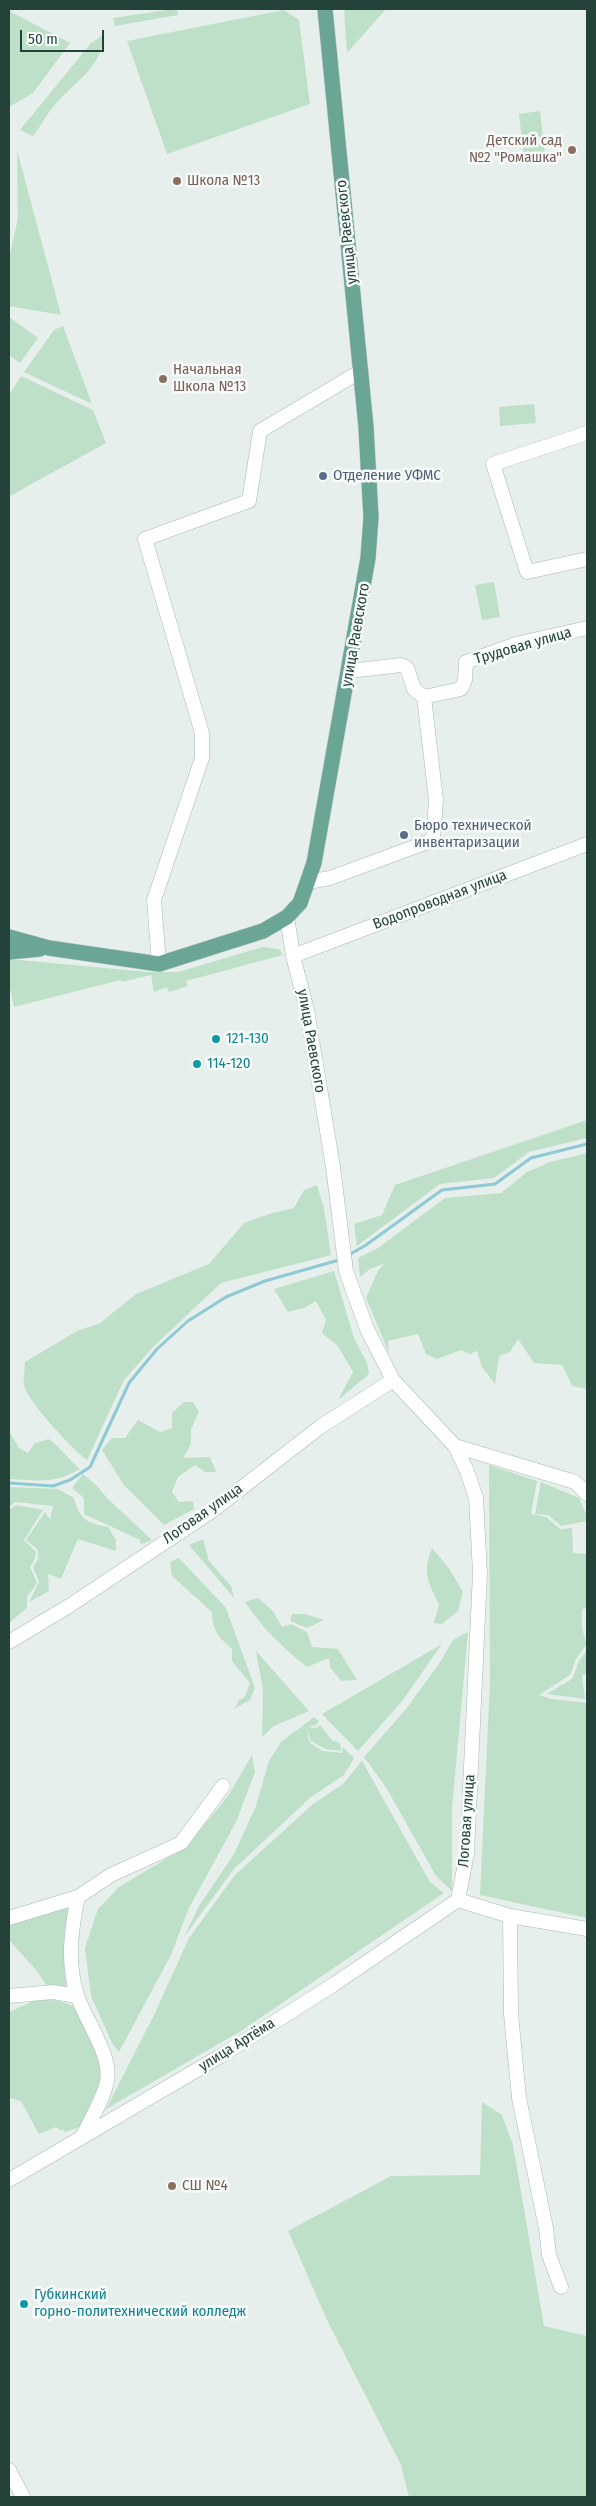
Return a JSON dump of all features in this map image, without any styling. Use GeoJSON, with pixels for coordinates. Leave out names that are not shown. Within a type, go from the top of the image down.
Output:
{"type":"FeatureCollection","features":[{"type":"Feature","properties":{"kind":"main road","name":"улица Раевского"},"geometry":{"type":"LineString","coordinates":[[287,917],[300,903],[308,882],[320,837],[350,671],[368,558],[371,517],[361,371],[325,9]]}},
{"type":"Feature","properties":{"kind":"main road"},"geometry":{"type":"LineString","coordinates":[[9,937],[49,948],[159,964],[263,931],[287,917]]}},
{"type":"Feature","properties":{"kind":"main road"},"geometry":{"type":"LineString","coordinates":[[9,952],[49,948]]}},
{"type":"Feature","properties":{"kind":"street"},"geometry":{"type":"LineString","coordinates":[[159,964],[154,900],[202,758],[202,733],[146,539],[249,501],[260,431],[361,371]]}},
{"type":"Feature","properties":{"kind":"street"},"geometry":{"type":"LineString","coordinates":[[587,433],[493,464],[527,572],[587,559]]}},
{"type":"Feature","properties":{"kind":"street","name":"Трудовая улица"},"geometry":{"type":"LineString","coordinates":[[424,697],[460,689],[466,680],[466,662],[516,644],[587,628]]}},
{"type":"Feature","properties":{"kind":"street"},"geometry":{"type":"LineString","coordinates":[[308,882],[330,878],[433,840],[436,800],[424,697],[414,689],[406,668],[401,665],[350,671]]}},
{"type":"Feature","properties":{"kind":"street","name":"Водопроводная улица"},"geometry":{"type":"LineString","coordinates":[[293,956],[587,844]]}},
{"type":"Feature","properties":{"kind":"street","name":"улица Раевского"},"geometry":{"type":"LineString","coordinates":[[287,917],[293,956],[307,1010],[333,1167],[346,1271]]}},
{"type":"Feature","properties":{"kind":"street","name":"Логовая улица"},"geometry":{"type":"LineString","coordinates":[[346,1271],[367,1329],[393,1380],[455,1446],[467,1471],[476,1498],[480,1573],[467,1853],[458,1900]]}},
{"type":"Feature","properties":{"kind":"street","name":"Логовая улица"},"geometry":{"type":"LineString","coordinates":[[9,1642],[212,1511],[320,1427],[393,1380]]}},
{"type":"Feature","properties":{"kind":"street"},"geometry":{"type":"LineString","coordinates":[[455,1446],[575,1482],[587,1494]]}},
{"type":"Feature","properties":{"kind":"street"},"geometry":{"type":"LineString","coordinates":[[9,1918],[78,1897],[111,1875],[181,1843],[223,1786]]}},
{"type":"Feature","properties":{"kind":"street"},"geometry":{"type":"LineString","coordinates":[[78,1897],[72,1935],[71,1973],[77,1996],[106,2062],[107,2081],[82,2138]]}},
{"type":"Feature","properties":{"kind":"street"},"geometry":{"type":"LineString","coordinates":[[458,1900],[510,1916],[587,1928]]}},
{"type":"Feature","properties":{"kind":"street","name":"улица Артёма"},"geometry":{"type":"LineString","coordinates":[[9,2180],[219,2057],[325,1990],[458,1900]]}},
{"type":"Feature","properties":{"kind":"street"},"geometry":{"type":"LineString","coordinates":[[510,1916],[511,2014],[519,2098],[546,2228],[549,2255],[561,2287]]}},
{"type":"Feature","properties":{"kind":"street"},"geometry":{"type":"LineString","coordinates":[[9,1996],[53,1992],[77,1996]]}},
{"type":"Feature","properties":{"kind":"street"},"geometry":{"type":"LineString","coordinates":[[9,2470],[23,2497]]}},
{"type":"Feature","properties":{"kind":"green space"},"geometry":{"type":"Polygon","coordinates":[[[177,9],[178,15],[115,26],[113,18],[177,9]]]}},
{"type":"Feature","properties":{"kind":"green space"},"geometry":{"type":"Polygon","coordinates":[[[344,9],[386,9],[347,53],[344,9]]]}},
{"type":"Feature","properties":{"kind":"green space"},"geometry":{"type":"Polygon","coordinates":[[[284,10],[299,20],[310,104],[167,154],[127,41],[284,10]]]}},
{"type":"Feature","properties":{"kind":"green space"},"geometry":{"type":"Polygon","coordinates":[[[9,11],[70,43],[33,93],[9,107],[9,11]]]}},
{"type":"Feature","properties":{"kind":"green space"},"geometry":{"type":"Polygon","coordinates":[[[103,35],[99,55],[94,64],[54,105],[33,136],[20,130],[91,43],[103,35]]]}},
{"type":"Feature","properties":{"kind":"green space"},"geometry":{"type":"Polygon","coordinates":[[[540,111],[545,155],[524,158],[519,114],[540,111]]]}},
{"type":"Feature","properties":{"kind":"green space"},"geometry":{"type":"Polygon","coordinates":[[[17,150],[61,315],[9,306],[9,259],[18,218],[17,150]]]}},
{"type":"Feature","properties":{"kind":"green space"},"geometry":{"type":"Polygon","coordinates":[[[9,317],[38,338],[20,363],[9,355],[9,317]]]}},
{"type":"Feature","properties":{"kind":"green space"},"geometry":{"type":"Polygon","coordinates":[[[63,326],[92,404],[24,372],[54,330],[63,326]]]}},
{"type":"Feature","properties":{"kind":"green space"},"geometry":{"type":"Polygon","coordinates":[[[21,376],[93,410],[106,443],[10,496],[9,395],[21,376]]]}},
{"type":"Feature","properties":{"kind":"green space"},"geometry":{"type":"Polygon","coordinates":[[[534,404],[536,423],[500,426],[499,407],[534,404]]]}},
{"type":"Feature","properties":{"kind":"green space"},"geometry":{"type":"Polygon","coordinates":[[[494,582],[500,617],[482,620],[475,585],[494,582]]]}},
{"type":"Feature","properties":{"kind":"green space"},"geometry":{"type":"Polygon","coordinates":[[[263,947],[279,949],[283,955],[186,981],[188,986],[169,992],[167,987],[154,992],[151,975],[122,982],[121,980],[14,1007],[9,984],[9,959],[148,972],[178,972],[263,947]]]}},
{"type":"Feature","properties":{"kind":"green space"},"geometry":{"type":"Polygon","coordinates":[[[587,1120],[587,1138],[529,1152],[494,1178],[440,1184],[357,1246],[354,1224],[382,1215],[395,1185],[587,1120]]]}},
{"type":"Feature","properties":{"kind":"green space"},"geometry":{"type":"Polygon","coordinates":[[[587,1153],[587,1389],[572,1386],[562,1365],[534,1363],[518,1339],[510,1352],[499,1356],[495,1384],[482,1367],[477,1351],[470,1354],[461,1350],[437,1359],[426,1354],[418,1334],[388,1341],[389,1353],[366,1298],[378,1271],[385,1263],[370,1269],[360,1277],[358,1258],[378,1248],[445,1198],[501,1193],[527,1172],[550,1162],[587,1153]]]}},
{"type":"Feature","properties":{"kind":"green space"},"geometry":{"type":"Polygon","coordinates":[[[317,1185],[324,1209],[331,1255],[221,1283],[153,1347],[124,1380],[87,1460],[80,1455],[51,1425],[27,1392],[24,1385],[25,1362],[77,1331],[100,1323],[136,1294],[209,1264],[244,1223],[294,1208],[304,1190],[317,1185]]]}},
{"type":"Feature","properties":{"kind":"green space"},"geometry":{"type":"Polygon","coordinates":[[[334,1271],[354,1338],[367,1363],[369,1374],[338,1400],[353,1372],[338,1346],[322,1333],[326,1320],[316,1301],[304,1308],[288,1312],[274,1289],[334,1271]]]}},
{"type":"Feature","properties":{"kind":"green space"},"geometry":{"type":"Polygon","coordinates":[[[184,1402],[193,1402],[199,1412],[191,1429],[191,1444],[183,1458],[210,1457],[216,1472],[205,1472],[195,1465],[178,1477],[172,1492],[179,1502],[193,1501],[194,1509],[164,1525],[124,1485],[102,1450],[112,1438],[125,1438],[138,1420],[160,1432],[172,1428],[172,1413],[184,1402]]]}},
{"type":"Feature","properties":{"kind":"green space"},"geometry":{"type":"Polygon","coordinates":[[[10,1433],[19,1448],[28,1453],[35,1443],[49,1439],[80,1469],[53,1479],[9,1479],[10,1433]]]}},
{"type":"Feature","properties":{"kind":"green space"},"geometry":{"type":"Polygon","coordinates":[[[489,1465],[537,1481],[531,1514],[546,1517],[560,1529],[572,1528],[573,1553],[587,1554],[587,1608],[582,1609],[582,1629],[587,1644],[576,1659],[570,1675],[539,1695],[552,1699],[587,1703],[587,1918],[480,1895],[490,1682],[489,1465]]]}},
{"type":"Feature","properties":{"kind":"green space"},"geometry":{"type":"Polygon","coordinates":[[[83,1474],[152,1540],[141,1544],[140,1540],[84,1514],[84,1498],[72,1488],[83,1474]]]}},
{"type":"Feature","properties":{"kind":"green space"},"geometry":{"type":"Polygon","coordinates":[[[541,1482],[579,1498],[587,1516],[587,1521],[561,1526],[548,1515],[535,1514],[541,1482]]]}},
{"type":"Feature","properties":{"kind":"green space"},"geometry":{"type":"Polygon","coordinates":[[[9,1487],[58,1489],[74,1498],[79,1511],[85,1519],[108,1527],[116,1540],[116,1551],[78,1539],[61,1579],[48,1574],[49,1591],[29,1602],[39,1582],[33,1567],[38,1559],[38,1550],[26,1540],[45,1512],[50,1519],[53,1506],[15,1502],[9,1507],[9,1487]]]}},
{"type":"Feature","properties":{"kind":"green space"},"geometry":{"type":"Polygon","coordinates":[[[16,1505],[43,1510],[24,1540],[36,1552],[35,1559],[30,1567],[37,1583],[27,1597],[27,1608],[9,1623],[9,1510],[16,1505]]]}},
{"type":"Feature","properties":{"kind":"green space"},"geometry":{"type":"Polygon","coordinates":[[[203,1539],[209,1561],[231,1586],[234,1598],[189,1545],[203,1539]]]}},
{"type":"Feature","properties":{"kind":"green space"},"geometry":{"type":"Polygon","coordinates":[[[432,1548],[448,1567],[463,1592],[458,1611],[442,1624],[434,1623],[439,1604],[429,1583],[427,1570],[432,1548]]]}},
{"type":"Feature","properties":{"kind":"green space"},"geometry":{"type":"Polygon","coordinates":[[[179,1558],[226,1608],[255,1688],[250,1700],[234,1709],[239,1700],[244,1698],[250,1683],[232,1661],[232,1649],[217,1633],[213,1624],[212,1612],[172,1576],[170,1562],[179,1558]]]}},
{"type":"Feature","properties":{"kind":"green space"},"geometry":{"type":"Polygon","coordinates":[[[258,1598],[273,1611],[282,1627],[291,1624],[307,1632],[312,1647],[338,1649],[357,1680],[341,1681],[330,1667],[329,1658],[307,1667],[298,1660],[266,1629],[245,1602],[258,1598]]]}},
{"type":"Feature","properties":{"kind":"green space"},"geometry":{"type":"Polygon","coordinates":[[[292,1614],[305,1614],[324,1620],[307,1628],[290,1621],[292,1614]]]}},
{"type":"Feature","properties":{"kind":"green space"},"geometry":{"type":"Polygon","coordinates":[[[468,1632],[452,1808],[452,1891],[436,1876],[387,1789],[364,1757],[406,1709],[441,1661],[453,1640],[468,1632]]]}},
{"type":"Feature","properties":{"kind":"green space"},"geometry":{"type":"Polygon","coordinates":[[[442,1644],[403,1700],[358,1751],[322,1714],[442,1644]]]}},
{"type":"Feature","properties":{"kind":"green space"},"geometry":{"type":"Polygon","coordinates":[[[587,1650],[587,1673],[582,1676],[585,1699],[547,1694],[572,1679],[579,1661],[587,1650]]]}},
{"type":"Feature","properties":{"kind":"green space"},"geometry":{"type":"Polygon","coordinates":[[[256,1651],[309,1711],[274,1726],[262,1737],[263,1690],[256,1651]]]}},
{"type":"Feature","properties":{"kind":"green space"},"geometry":{"type":"Polygon","coordinates":[[[314,1717],[319,1721],[316,1725],[308,1727],[316,1728],[320,1725],[332,1740],[340,1743],[341,1751],[325,1749],[311,1741],[306,1727],[310,1743],[323,1751],[342,1753],[343,1747],[354,1758],[344,1775],[311,1797],[234,1869],[184,1937],[199,1906],[234,1854],[256,1806],[269,1761],[281,1742],[314,1717]]]}},
{"type":"Feature","properties":{"kind":"green space"},"geometry":{"type":"Polygon","coordinates":[[[252,1755],[255,1772],[236,1822],[188,1910],[171,1955],[119,2052],[112,2043],[91,1996],[85,1948],[98,1909],[119,1887],[186,1847],[228,1796],[252,1755]]]}},
{"type":"Feature","properties":{"kind":"green space"},"geometry":{"type":"Polygon","coordinates":[[[362,1761],[430,1882],[444,1893],[241,2031],[106,2109],[154,2015],[189,1938],[235,1875],[313,1804],[343,1784],[362,1761]]]}},
{"type":"Feature","properties":{"kind":"green space"},"geometry":{"type":"Polygon","coordinates":[[[68,1908],[65,1950],[66,1987],[48,1987],[36,1970],[9,1940],[9,1924],[68,1908]]]}},
{"type":"Feature","properties":{"kind":"green space"},"geometry":{"type":"Polygon","coordinates":[[[38,1999],[64,2002],[78,2010],[105,2071],[80,2127],[65,2132],[63,2129],[62,2131],[56,2127],[39,2134],[21,2101],[9,2098],[9,2012],[38,1999]]]}},
{"type":"Feature","properties":{"kind":"green space"},"geometry":{"type":"Polygon","coordinates":[[[482,2102],[502,2115],[513,2145],[544,2326],[587,2336],[587,2497],[409,2497],[401,2465],[327,2320],[288,2231],[391,2176],[480,2175],[482,2102]]]}},
{"type":"Feature","properties":{"kind":"waterway"},"geometry":{"type":"LineString","coordinates":[[347,1256],[366,1245],[442,1190],[495,1184],[531,1158],[587,1144]]}},
{"type":"Feature","properties":{"kind":"waterway"},"geometry":{"type":"LineString","coordinates":[[9,1483],[53,1486],[70,1480],[90,1467],[129,1383],[157,1349],[188,1321],[226,1297],[265,1281],[339,1260]]}},
{"type":"Feature","properties":{"kind":"place","name":"Детский сад №2 \"Ромашка\""},"geometry":{"type":"Point","coordinates":[572,150]}},
{"type":"Feature","properties":{"kind":"place","name":"Школа №13"},"geometry":{"type":"Point","coordinates":[177,181]}},
{"type":"Feature","properties":{"kind":"place","name":"Начальная Школа №13"},"geometry":{"type":"Point","coordinates":[163,379]}},
{"type":"Feature","properties":{"kind":"place","name":"Отделение УФМС"},"geometry":{"type":"Point","coordinates":[323,476]}},
{"type":"Feature","properties":{"kind":"place","name":"Бюро технической инвентаризации"},"geometry":{"type":"Point","coordinates":[404,835]}},
{"type":"Feature","properties":{"kind":"place","name":"121-130"},"geometry":{"type":"Point","coordinates":[216,1039]}},
{"type":"Feature","properties":{"kind":"place","name":"114-120"},"geometry":{"type":"Point","coordinates":[197,1064]}},
{"type":"Feature","properties":{"kind":"place","name":"СШ №4"},"geometry":{"type":"Point","coordinates":[172,2186]}},
{"type":"Feature","properties":{"kind":"place","name":"Губкинский горно-политехнический колледж"},"geometry":{"type":"Point","coordinates":[24,2304]}}]}
